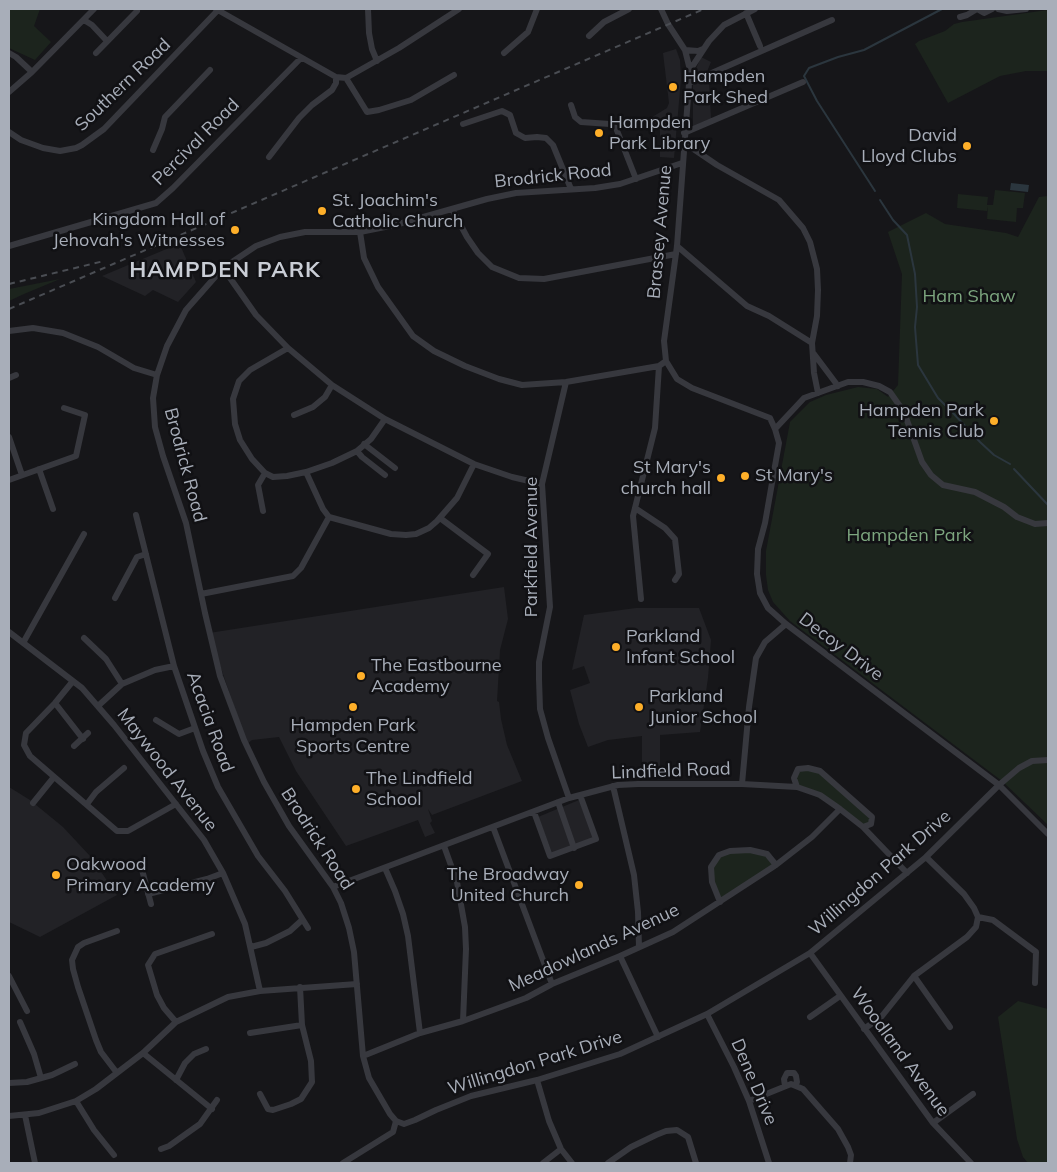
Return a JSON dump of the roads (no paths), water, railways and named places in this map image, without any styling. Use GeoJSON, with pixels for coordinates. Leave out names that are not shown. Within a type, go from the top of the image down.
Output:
{"type":"FeatureCollection","features":[{"type":"Feature","properties":{"kind":"street"},"geometry":{"type":"LineString","coordinates":[[9,92],[32,72],[94,9]]}},
{"type":"Feature","properties":{"kind":"street"},"geometry":{"type":"LineString","coordinates":[[368,9],[369,33],[372,50],[377,61]]}},
{"type":"Feature","properties":{"kind":"street"},"geometry":{"type":"LineString","coordinates":[[218,10],[301,58],[336,76],[346,78],[377,61],[459,9]]}},
{"type":"Feature","properties":{"kind":"street"},"geometry":{"type":"LineString","coordinates":[[504,53],[528,32],[537,9]]}},
{"type":"Feature","properties":{"kind":"street"},"geometry":{"type":"LineString","coordinates":[[589,36],[604,22],[629,9]]}},
{"type":"Feature","properties":{"kind":"street","name":"Brassey Avenue"},"geometry":{"type":"LineString","coordinates":[[661,9],[685,50],[690,70],[676,250],[664,341],[666,361]]}},
{"type":"Feature","properties":{"kind":"street"},"geometry":{"type":"LineString","coordinates":[[690,70],[703,49],[724,25],[755,9]]}},
{"type":"Feature","properties":{"kind":"street"},"geometry":{"type":"LineString","coordinates":[[960,17],[977,9],[984,13],[990,12],[992,9]]}},
{"type":"Feature","properties":{"kind":"street"},"geometry":{"type":"LineString","coordinates":[[998,9],[1008,11],[1026,9]]}},
{"type":"Feature","properties":{"kind":"street","name":"Southern Road"},"geometry":{"type":"LineString","coordinates":[[9,132],[22,140],[43,148],[60,150],[76,148],[82,145],[104,129],[218,10]]}},
{"type":"Feature","properties":{"kind":"street"},"geometry":{"type":"LineString","coordinates":[[96,53],[137,11]]}},
{"type":"Feature","properties":{"kind":"street"},"geometry":{"type":"LineString","coordinates":[[746,13],[760,46]]}},
{"type":"Feature","properties":{"kind":"street"},"geometry":{"type":"LineString","coordinates":[[84,20],[107,41]]}},
{"type":"Feature","properties":{"kind":"street"},"geometry":{"type":"LineString","coordinates":[[689,82],[832,20]]}},
{"type":"Feature","properties":{"kind":"street"},"geometry":{"type":"LineString","coordinates":[[685,50],[698,51],[703,49]]}},
{"type":"Feature","properties":{"kind":"street"},"geometry":{"type":"LineString","coordinates":[[9,53],[32,72]]}},
{"type":"Feature","properties":{"kind":"street","name":"Percival Road"},"geometry":{"type":"LineString","coordinates":[[9,246],[156,203],[301,58]]}},
{"type":"Feature","properties":{"kind":"street"},"geometry":{"type":"LineString","coordinates":[[153,150],[162,130],[165,117],[210,70]]}},
{"type":"Feature","properties":{"kind":"street"},"geometry":{"type":"LineString","coordinates":[[346,78],[367,112],[412,100],[454,75]]}},
{"type":"Feature","properties":{"kind":"street"},"geometry":{"type":"LineString","coordinates":[[269,157],[312,104],[332,90],[336,83],[336,76]]}},
{"type":"Feature","properties":{"kind":"street"},"geometry":{"type":"LineString","coordinates":[[684,133],[803,82]]}},
{"type":"Feature","properties":{"kind":"street"},"geometry":{"type":"LineString","coordinates":[[571,105],[575,117],[581,122],[610,124],[616,128],[636,179]]}},
{"type":"Feature","properties":{"kind":"street"},"geometry":{"type":"LineString","coordinates":[[463,124],[502,111],[510,115],[516,133],[525,138],[537,136],[546,138],[553,145],[571,189]]}},
{"type":"Feature","properties":{"kind":"street"},"geometry":{"type":"LineString","coordinates":[[684,142],[717,165],[779,200],[803,228],[810,242],[817,269],[817,316],[812,343],[818,393]]}},
{"type":"Feature","properties":{"kind":"street","name":"Brodrick Road"},"geometry":{"type":"LineString","coordinates":[[396,1121],[369,1078],[363,1056],[354,952],[341,903],[333,887],[289,826],[278,807],[244,740],[220,676],[200,594],[186,523],[155,427],[153,398],[157,375],[167,346],[186,310],[223,268],[256,246],[280,237],[305,232],[360,232],[395,225],[516,193],[620,184],[682,163]]}},
{"type":"Feature","properties":{"kind":"street"},"geometry":{"type":"LineString","coordinates":[[452,209],[478,253],[492,267],[519,278],[544,279],[676,250],[747,306],[769,316],[812,343]]}},
{"type":"Feature","properties":{"kind":"street"},"geometry":{"type":"LineString","coordinates":[[360,232],[364,258],[378,287],[407,329],[420,341],[442,355],[499,379],[522,385],[566,382],[659,366],[666,361]]}},
{"type":"Feature","properties":{"kind":"street"},"geometry":{"type":"LineString","coordinates":[[223,268],[256,315],[288,348],[332,385],[385,419],[474,464],[512,477],[542,484]]}},
{"type":"Feature","properties":{"kind":"street"},"geometry":{"type":"LineString","coordinates":[[9,330],[32,328],[64,333],[98,347],[134,368],[157,375]]}},
{"type":"Feature","properties":{"kind":"street"},"geometry":{"type":"LineString","coordinates":[[288,348],[250,370],[240,381],[233,400],[235,424],[240,440],[265,473],[273,477],[306,472],[332,463],[357,451],[372,439],[385,419]]}},
{"type":"Feature","properties":{"kind":"street"},"geometry":{"type":"LineString","coordinates":[[813,353],[838,386]]}},
{"type":"Feature","properties":{"kind":"street","name":"Decoy Drive"},"geometry":{"type":"LineString","coordinates":[[666,361],[677,379],[692,388],[770,418],[775,429],[779,443],[766,517],[758,549],[757,574],[760,593],[768,608],[786,624],[999,785],[1048,834]]}},
{"type":"Feature","properties":{"kind":"street"},"geometry":{"type":"LineString","coordinates":[[641,599],[633,516],[655,428],[659,366]]}},
{"type":"Feature","properties":{"kind":"street"},"geometry":{"type":"LineString","coordinates":[[9,378],[16,375]]}},
{"type":"Feature","properties":{"kind":"street","name":"Parkfield Avenue"},"geometry":{"type":"LineString","coordinates":[[566,382],[542,484],[550,607],[539,662],[540,709],[569,798]]}},
{"type":"Feature","properties":{"kind":"street"},"geometry":{"type":"LineString","coordinates":[[775,429],[804,398],[848,382],[863,382],[879,386],[890,392],[904,412],[922,462],[931,475],[943,486],[975,492],[1004,507],[1016,517],[1036,524],[1048,523]]}},
{"type":"Feature","properties":{"kind":"street"},"geometry":{"type":"LineString","coordinates":[[294,415],[313,407],[324,397],[332,385]]}},
{"type":"Feature","properties":{"kind":"street"},"geometry":{"type":"LineString","coordinates":[[9,480],[76,456],[84,414],[64,408]]}},
{"type":"Feature","properties":{"kind":"street"},"geometry":{"type":"LineString","coordinates":[[9,437],[22,475]]}},
{"type":"Feature","properties":{"kind":"street"},"geometry":{"type":"LineString","coordinates":[[364,444],[396,468]]}},
{"type":"Feature","properties":{"kind":"street"},"geometry":{"type":"LineString","coordinates":[[357,451],[385,475]]}},
{"type":"Feature","properties":{"kind":"street"},"geometry":{"type":"LineString","coordinates":[[306,472],[323,509],[329,517],[391,534],[406,536],[429,528],[440,518],[457,498],[474,464]]}},
{"type":"Feature","properties":{"kind":"street"},"geometry":{"type":"LineString","coordinates":[[39,470],[53,509]]}},
{"type":"Feature","properties":{"kind":"street"},"geometry":{"type":"LineString","coordinates":[[263,511],[258,485],[265,473]]}},
{"type":"Feature","properties":{"kind":"street"},"geometry":{"type":"LineString","coordinates":[[635,508],[665,528],[675,539],[680,574],[675,580]]}},
{"type":"Feature","properties":{"kind":"street","name":"Acacia Road"},"geometry":{"type":"LineString","coordinates":[[136,515],[174,666],[218,787],[258,856],[285,891],[308,928]]}},
{"type":"Feature","properties":{"kind":"street"},"geometry":{"type":"LineString","coordinates":[[200,594],[293,576],[301,568],[329,517]]}},
{"type":"Feature","properties":{"kind":"street"},"geometry":{"type":"LineString","coordinates":[[440,518],[488,554],[473,575]]}},
{"type":"Feature","properties":{"kind":"street"},"geometry":{"type":"LineString","coordinates":[[23,643],[84,534]]}},
{"type":"Feature","properties":{"kind":"street"},"geometry":{"type":"LineString","coordinates":[[115,598],[137,557],[146,554]]}},
{"type":"Feature","properties":{"kind":"street"},"geometry":{"type":"LineString","coordinates":[[742,784],[749,707],[756,658],[765,642],[786,624]]}},
{"type":"Feature","properties":{"kind":"street","name":"Maywood Avenue"},"geometry":{"type":"LineString","coordinates":[[9,632],[73,681],[98,706],[204,840],[223,872],[245,924],[260,991]]}},
{"type":"Feature","properties":{"kind":"street"},"geometry":{"type":"LineString","coordinates":[[84,638],[106,659],[122,684]]}},
{"type":"Feature","properties":{"kind":"street"},"geometry":{"type":"LineString","coordinates":[[98,706],[122,684],[155,670],[174,666]]}},
{"type":"Feature","properties":{"kind":"street"},"geometry":{"type":"LineString","coordinates":[[73,681],[26,734],[24,745],[30,756],[117,831],[128,831],[176,804]]}},
{"type":"Feature","properties":{"kind":"street"},"geometry":{"type":"LineString","coordinates":[[55,703],[82,739]]}},
{"type":"Feature","properties":{"kind":"street"},"geometry":{"type":"LineString","coordinates":[[156,720],[179,734],[195,728]]}},
{"type":"Feature","properties":{"kind":"street"},"geometry":{"type":"LineString","coordinates":[[74,746],[88,733]]}},
{"type":"Feature","properties":{"kind":"street","name":"Willingdon Park Drive"},"geometry":{"type":"LineString","coordinates":[[396,1121],[404,1124],[471,1096],[537,1080],[620,1054],[708,1014],[810,953],[854,919],[926,857],[999,785],[1019,768],[1032,761],[1048,760]]}},
{"type":"Feature","properties":{"kind":"street"},"geometry":{"type":"LineString","coordinates":[[87,804],[96,792],[124,768]]}},
{"type":"Feature","properties":{"kind":"street"},"geometry":{"type":"LineString","coordinates":[[797,787],[794,778],[798,769],[808,768],[820,771],[872,817],[871,824],[863,827]]}},
{"type":"Feature","properties":{"kind":"street"},"geometry":{"type":"LineString","coordinates":[[33,803],[54,777]]}},
{"type":"Feature","properties":{"kind":"street","name":"Lindfield Road"},"geometry":{"type":"LineString","coordinates":[[333,887],[569,798],[613,786],[638,784],[742,784],[797,787],[820,795],[840,809],[863,827],[907,873]]}},
{"type":"Feature","properties":{"kind":"street"},"geometry":{"type":"LineString","coordinates":[[613,786],[634,875],[639,947]]}},
{"type":"Feature","properties":{"kind":"street"},"geometry":{"type":"LineString","coordinates":[[534,812],[550,856],[574,848],[596,839],[580,795]]}},
{"type":"Feature","properties":{"kind":"street"},"geometry":{"type":"LineString","coordinates":[[558,802],[574,848]]}},
{"type":"Feature","properties":{"kind":"street","name":"Meadowlands Avenue"},"geometry":{"type":"LineString","coordinates":[[363,1056],[420,1033],[462,1021],[526,998],[552,984],[673,932],[776,864],[812,837],[840,809]]}},
{"type":"Feature","properties":{"kind":"street"},"geometry":{"type":"LineString","coordinates":[[493,827],[552,984]]}},
{"type":"Feature","properties":{"kind":"street"},"geometry":{"type":"LineString","coordinates":[[444,846],[457,882],[465,926],[466,949],[462,1021]]}},
{"type":"Feature","properties":{"kind":"street"},"geometry":{"type":"LineString","coordinates":[[720,902],[712,882],[711,867],[719,855],[730,851],[750,850],[767,854],[776,864]]}},
{"type":"Feature","properties":{"kind":"street"},"geometry":{"type":"LineString","coordinates":[[864,1029],[882,1016],[914,976],[967,937],[976,927],[978,916],[964,894],[926,857]]}},
{"type":"Feature","properties":{"kind":"street"},"geometry":{"type":"LineString","coordinates":[[140,862],[151,904]]}},
{"type":"Feature","properties":{"kind":"street"},"geometry":{"type":"LineString","coordinates":[[385,868],[403,914],[408,936],[420,1033]]}},
{"type":"Feature","properties":{"kind":"street"},"geometry":{"type":"LineString","coordinates":[[148,894],[188,884],[223,872]]}},
{"type":"Feature","properties":{"kind":"street"},"geometry":{"type":"LineString","coordinates":[[978,916],[993,920],[1036,952],[1035,983]]}},
{"type":"Feature","properties":{"kind":"street"},"geometry":{"type":"LineString","coordinates":[[251,947],[266,943],[290,931],[302,920]]}},
{"type":"Feature","properties":{"kind":"street"},"geometry":{"type":"LineString","coordinates":[[117,931],[84,943],[78,947],[72,960],[78,987],[96,1040],[101,1052],[117,1073]]}},
{"type":"Feature","properties":{"kind":"street"},"geometry":{"type":"LineString","coordinates":[[176,1022],[164,1008],[157,995],[148,965],[155,954],[212,934]]}},
{"type":"Feature","properties":{"kind":"street","name":"Woodland Avenue"},"geometry":{"type":"LineString","coordinates":[[810,953],[933,1123],[971,1163]]}},
{"type":"Feature","properties":{"kind":"street"},"geometry":{"type":"LineString","coordinates":[[620,956],[658,1037]]}},
{"type":"Feature","properties":{"kind":"street"},"geometry":{"type":"LineString","coordinates":[[9,976],[27,1011]]}},
{"type":"Feature","properties":{"kind":"street"},"geometry":{"type":"LineString","coordinates":[[914,976],[950,1027]]}},
{"type":"Feature","properties":{"kind":"street"},"geometry":{"type":"LineString","coordinates":[[9,1116],[52,1110],[76,1101],[96,1089],[143,1053],[176,1022],[228,997],[260,991],[357,984]]}},
{"type":"Feature","properties":{"kind":"street"},"geometry":{"type":"LineString","coordinates":[[260,1094],[267,1113],[301,1099],[312,1082],[311,1061],[302,1025],[300,987]]}},
{"type":"Feature","properties":{"kind":"street"},"geometry":{"type":"LineString","coordinates":[[810,1017],[840,996]]}},
{"type":"Feature","properties":{"kind":"street","name":"Dene Drive"},"geometry":{"type":"LineString","coordinates":[[708,1014],[749,1101],[768,1163]]}},
{"type":"Feature","properties":{"kind":"street"},"geometry":{"type":"LineString","coordinates":[[20,1022],[36,1060],[41,1078]]}},
{"type":"Feature","properties":{"kind":"street"},"geometry":{"type":"LineString","coordinates":[[250,1032],[260,1035],[302,1025]]}},
{"type":"Feature","properties":{"kind":"street"},"geometry":{"type":"LineString","coordinates":[[176,1080],[185,1063],[194,1054],[206,1049]]}},
{"type":"Feature","properties":{"kind":"street"},"geometry":{"type":"LineString","coordinates":[[143,1053],[212,1109]]}},
{"type":"Feature","properties":{"kind":"street"},"geometry":{"type":"LineString","coordinates":[[9,1083],[27,1082],[52,1075],[75,1064]]}},
{"type":"Feature","properties":{"kind":"street"},"geometry":{"type":"LineString","coordinates":[[785,1086],[784,1079],[787,1073],[794,1073],[797,1082],[795,1085]]}},
{"type":"Feature","properties":{"kind":"street"},"geometry":{"type":"LineString","coordinates":[[537,1080],[549,1122],[562,1149],[572,1163]]}},
{"type":"Feature","properties":{"kind":"street"},"geometry":{"type":"LineString","coordinates":[[749,1101],[785,1086],[795,1085],[803,1089],[838,1129],[848,1147],[850,1163]]}},
{"type":"Feature","properties":{"kind":"street"},"geometry":{"type":"LineString","coordinates":[[933,1123],[973,1094]]}},
{"type":"Feature","properties":{"kind":"street"},"geometry":{"type":"LineString","coordinates":[[161,1148],[169,1146],[200,1124],[217,1100]]}},
{"type":"Feature","properties":{"kind":"street"},"geometry":{"type":"LineString","coordinates":[[76,1101],[94,1130],[114,1155]]}},
{"type":"Feature","properties":{"kind":"street"},"geometry":{"type":"LineString","coordinates":[[26,1115],[35,1163]]}},
{"type":"Feature","properties":{"kind":"street"},"geometry":{"type":"LineString","coordinates":[[343,1163],[393,1132],[396,1121]]}},
{"type":"Feature","properties":{"kind":"street"},"geometry":{"type":"LineString","coordinates":[[608,1163],[631,1147],[656,1135],[666,1131],[677,1130],[688,1137],[696,1163]]}},
{"type":"Feature","properties":{"kind":"street"},"geometry":{"type":"LineString","coordinates":[[166,1138],[169,1146]]}},
{"type":"Feature","properties":{"kind":"street"},"geometry":{"type":"LineString","coordinates":[[543,1163],[562,1149]]}},
{"type":"Feature","properties":{"kind":"waterway"},"geometry":{"type":"LineString","coordinates":[[875,191],[817,101],[804,76],[809,68],[864,50],[942,9]]}},
{"type":"Feature","properties":{"kind":"waterway"},"geometry":{"type":"LineString","coordinates":[[880,200],[893,220],[907,235],[915,274],[917,307],[915,327],[918,365],[938,398],[949,409]]}},
{"type":"Feature","properties":{"kind":"waterway"},"geometry":{"type":"LineString","coordinates":[[953,413],[994,455],[1010,464]]}},
{"type":"Feature","properties":{"kind":"waterway"},"geometry":{"type":"LineString","coordinates":[[1014,469],[1048,505]]}},
{"type":"Feature","properties":{"kind":"railway"},"geometry":{"type":"LineString","coordinates":[[9,309],[704,9]]}},
{"type":"Feature","properties":{"kind":"railway"},"geometry":{"type":"LineString","coordinates":[[9,284],[104,261]]}},
{"type":"Feature","properties":{"kind":"place","name":"Hampden Park Shed"},"geometry":{"type":"Point","coordinates":[673,87]}},
{"type":"Feature","properties":{"kind":"place","name":"Hampden Park Library"},"geometry":{"type":"Point","coordinates":[599,133]}},
{"type":"Feature","properties":{"kind":"place","name":"David Lloyd Clubs"},"geometry":{"type":"Point","coordinates":[967,146]}},
{"type":"Feature","properties":{"kind":"place","name":"St. Joachim's Catholic Church"},"geometry":{"type":"Point","coordinates":[322,211]}},
{"type":"Feature","properties":{"kind":"place","name":"Kingdom Hall of Jehovah's Witnesses"},"geometry":{"type":"Point","coordinates":[235,230]}},
{"type":"Feature","properties":{"kind":"place","name":"Hampden Park Tennis Club"},"geometry":{"type":"Point","coordinates":[994,421]}},
{"type":"Feature","properties":{"kind":"place","name":"St Mary's"},"geometry":{"type":"Point","coordinates":[745,476]}},
{"type":"Feature","properties":{"kind":"place","name":"St Mary's church hall"},"geometry":{"type":"Point","coordinates":[721,478]}},
{"type":"Feature","properties":{"kind":"place","name":"Parkland Infant School"},"geometry":{"type":"Point","coordinates":[616,647]}},
{"type":"Feature","properties":{"kind":"place","name":"The Eastbourne Academy"},"geometry":{"type":"Point","coordinates":[361,676]}},
{"type":"Feature","properties":{"kind":"place","name":"Hampden Park Sports Centre"},"geometry":{"type":"Point","coordinates":[353,707]}},
{"type":"Feature","properties":{"kind":"place","name":"Parkland Junior School"},"geometry":{"type":"Point","coordinates":[639,707]}},
{"type":"Feature","properties":{"kind":"place","name":"The Lindfield School"},"geometry":{"type":"Point","coordinates":[356,789]}},
{"type":"Feature","properties":{"kind":"place","name":"Oakwood Primary Academy"},"geometry":{"type":"Point","coordinates":[56,875]}},
{"type":"Feature","properties":{"kind":"place","name":"The Broadway United Church"},"geometry":{"type":"Point","coordinates":[579,885]}},
{"type":"Feature","properties":{"kind":"district","name":"HAMPDEN PARK"},"geometry":{"type":"Point","coordinates":[225,270]}},
{"type":"Feature","properties":{"kind":"park label","name":"Ham Shaw"},"geometry":{"type":"Point","coordinates":[969,297]}},
{"type":"Feature","properties":{"kind":"park label","name":"Hampden Park"},"geometry":{"type":"Point","coordinates":[909,536]}}]}
